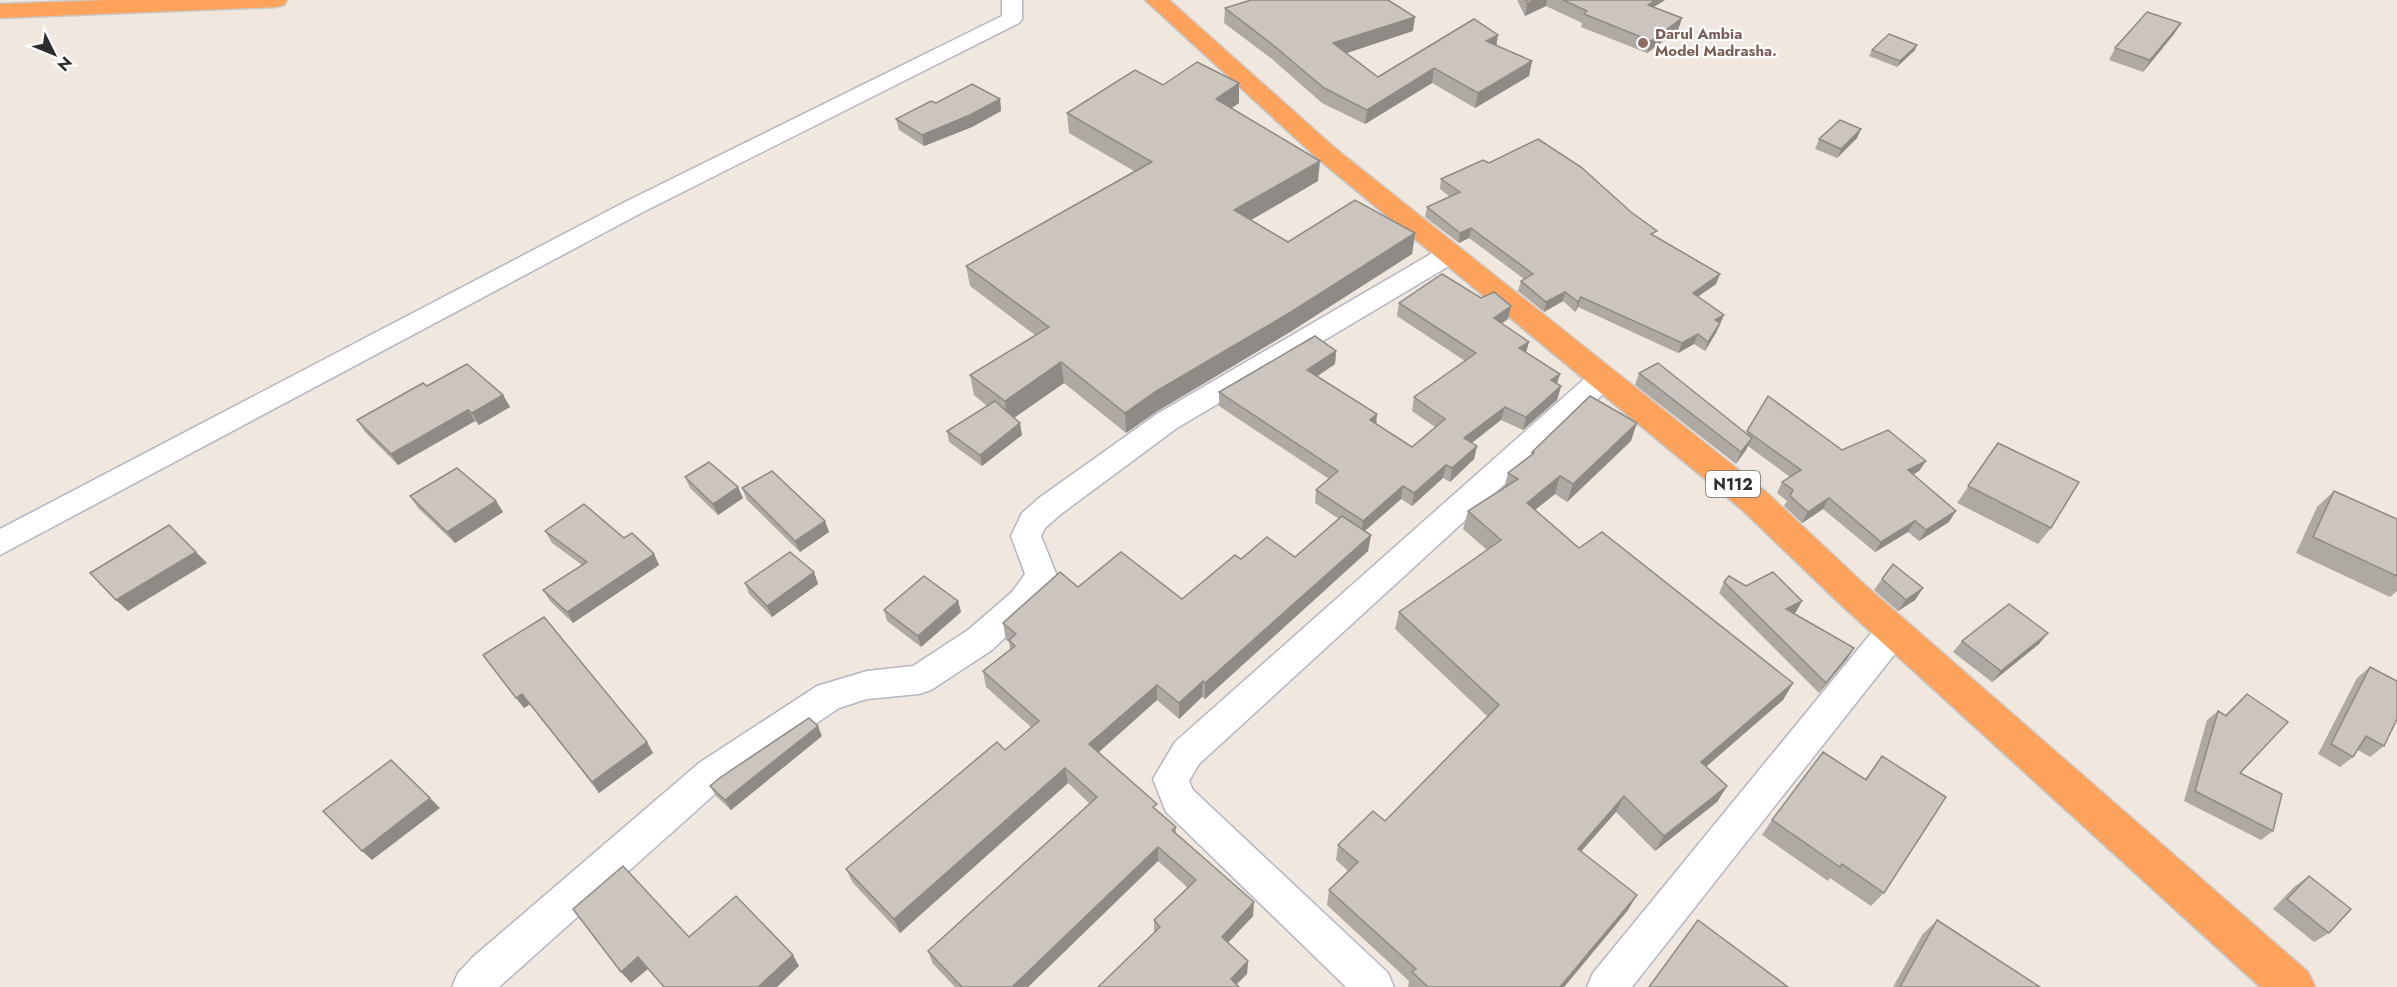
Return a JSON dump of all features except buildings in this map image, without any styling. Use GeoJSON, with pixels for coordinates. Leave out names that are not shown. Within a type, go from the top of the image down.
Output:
{"type":"FeatureCollection","features":[{"type":"Feature","properties":{"kind":"highway"},"geometry":{"type":"LineString","coordinates":[[0,11],[276,0]]}},
{"type":"Feature","properties":{"kind":"highway","name":"N112"},"geometry":{"type":"LineString","coordinates":[[1156,0],[1327,154],[1753,500],[1893,631],[2287,985]]}},
{"type":"Feature","properties":{"kind":"street"},"geometry":{"type":"LineString","coordinates":[[0,543],[634,207],[1012,19],[1012,0]]}},
{"type":"Feature","properties":{"kind":"street"},"geometry":{"type":"LineString","coordinates":[[472,987],[487,971],[712,774],[796,715],[829,696],[867,685],[919,680],[980,640],[1023,601],[1041,576],[1033,549],[1026,536],[1033,521],[1050,506],[1167,421],[1450,254]]}},
{"type":"Feature","properties":{"kind":"street"},"geometry":{"type":"LineString","coordinates":[[1374,987],[1179,800],[1171,779],[1187,753],[1603,378]]}},
{"type":"Feature","properties":{"kind":"street"},"geometry":{"type":"LineString","coordinates":[[1607,987],[1893,631]]}},
{"type":"Feature","properties":{"kind":"place","name":"Darul Ambia Model Madrasha."},"geometry":{"type":"Point","coordinates":[1643,43]}}]}
